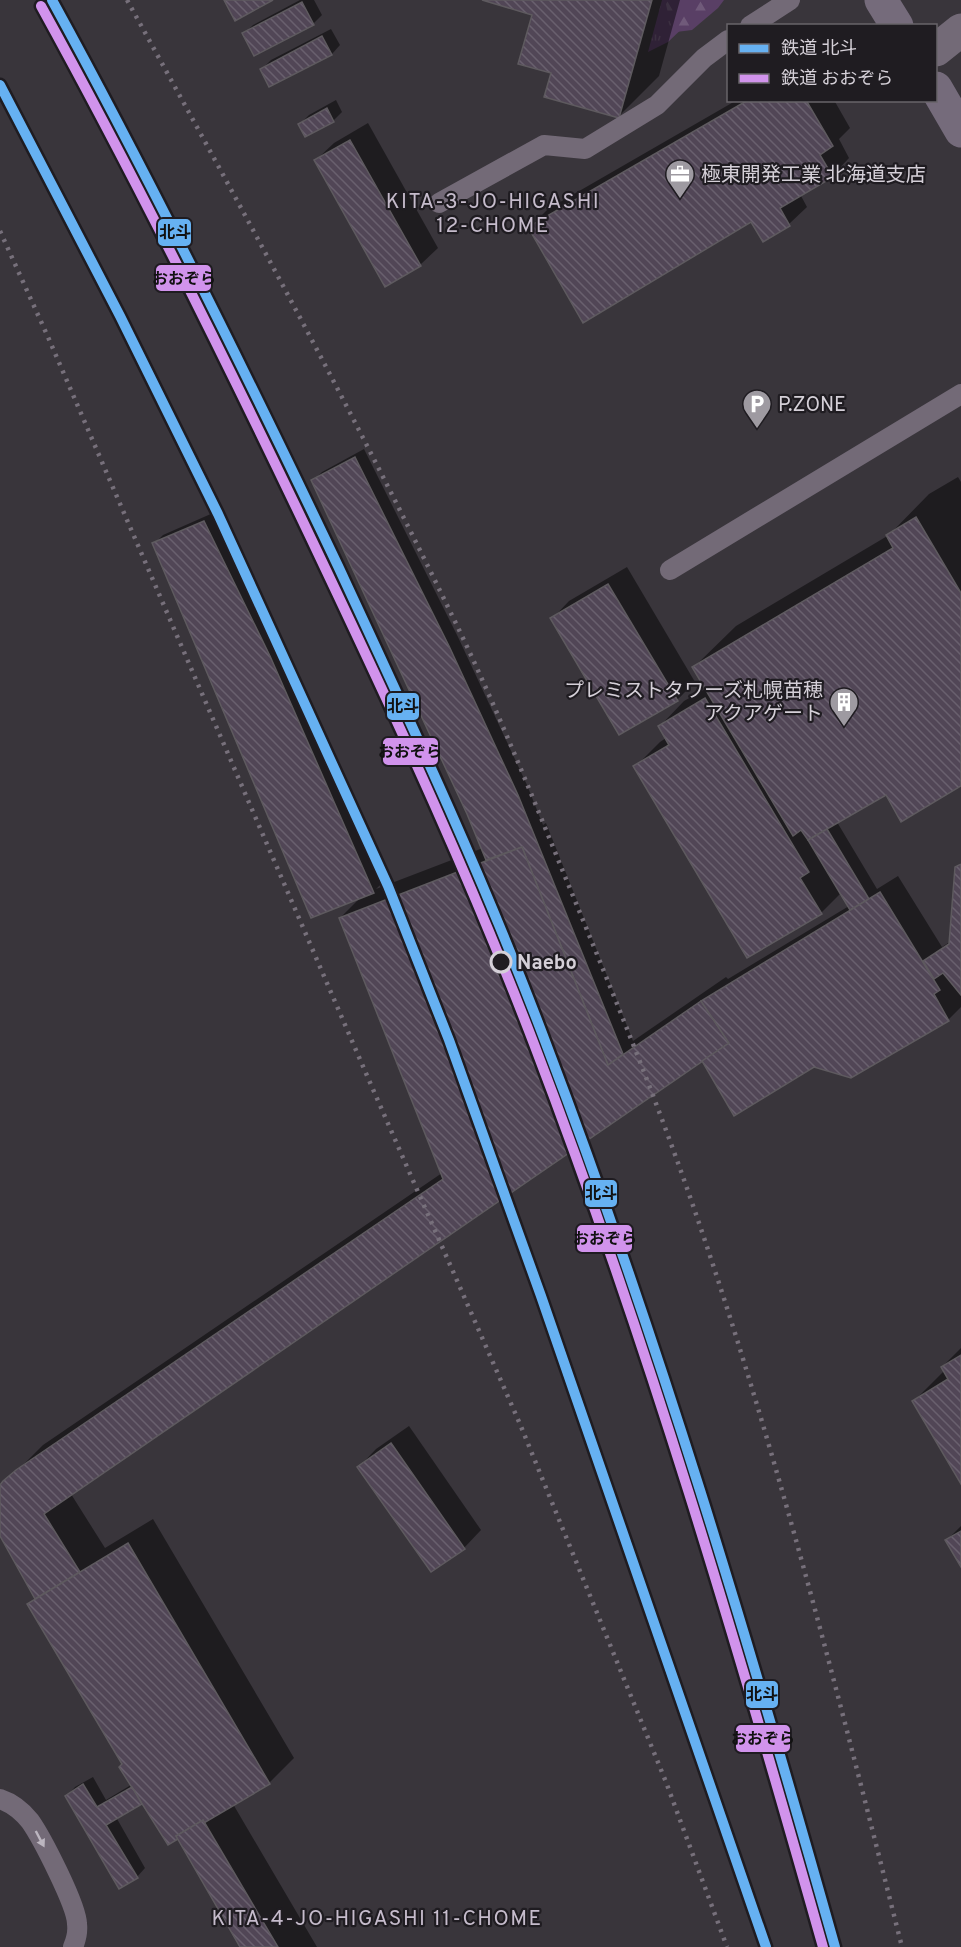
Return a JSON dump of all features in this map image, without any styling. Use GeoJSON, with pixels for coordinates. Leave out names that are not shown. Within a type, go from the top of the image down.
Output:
{"type":"FeatureCollection","features":[{"type":"Feature","properties":{"kind":"street"},"geometry":{"type":"LineString","coordinates":[[881,0],[896,24]]}},
{"type":"Feature","properties":{"kind":"street"},"geometry":{"type":"LineString","coordinates":[[937,49],[961,30]]}},
{"type":"Feature","properties":{"kind":"street"},"geometry":{"type":"LineString","coordinates":[[937,90],[961,132]]}},
{"type":"Feature","properties":{"kind":"lane"},"geometry":{"type":"LineString","coordinates":[[753,24],[790,0]]}},
{"type":"Feature","properties":{"kind":"lane"},"geometry":{"type":"LineString","coordinates":[[439,203],[544,145],[585,149],[657,105],[704,58],[727,41]]}},
{"type":"Feature","properties":{"kind":"lane"},"geometry":{"type":"LineString","coordinates":[[670,570],[961,394]]}},
{"type":"Feature","properties":{"kind":"lane"},"geometry":{"type":"LineString","coordinates":[[0,1799],[18,1809],[29,1821],[74,1906],[78,1923],[73,1947]]}},
{"type":"Feature","properties":{"kind":"green space"},"geometry":{"type":"Polygon","coordinates":[[[662,0],[712,0],[668,42],[648,52],[662,0]]]}},
{"type":"Feature","properties":{"kind":"green space"},"geometry":{"type":"Polygon","coordinates":[[[665,0],[724,0],[692,30],[676,32],[670,22],[665,0]]]}},
{"type":"Feature","properties":{"kind":"building"},"geometry":{"type":"Polygon","coordinates":[[[224,0],[273,0],[235,21],[224,0]]]}},
{"type":"Feature","properties":{"kind":"building"},"geometry":{"type":"Polygon","coordinates":[[[482,0],[652,0],[619,118],[544,97],[551,73],[518,64],[532,15],[482,0]]]}},
{"type":"Feature","properties":{"kind":"building"},"geometry":{"type":"Polygon","coordinates":[[[302,2],[314,25],[254,56],[242,33],[302,2]]]}},
{"type":"Feature","properties":{"kind":"building"},"geometry":{"type":"Polygon","coordinates":[[[322,36],[332,55],[269,87],[260,69],[322,36]]]}},
{"type":"Feature","properties":{"kind":"building"},"geometry":{"type":"Polygon","coordinates":[[[745,102],[807,102],[833,146],[820,155],[833,177],[780,208],[790,226],[763,242],[751,222],[583,323],[528,227],[745,102]]]}},
{"type":"Feature","properties":{"kind":"building"},"geometry":{"type":"Polygon","coordinates":[[[327,108],[334,122],[305,137],[298,124],[327,108]]]}},
{"type":"Feature","properties":{"kind":"building"},"geometry":{"type":"Polygon","coordinates":[[[350,140],[421,266],[385,287],[314,160],[350,140]]]}},
{"type":"Feature","properties":{"kind":"building"},"geometry":{"type":"Polygon","coordinates":[[[355,457],[449,646],[518,795],[623,1054],[608,1065],[522,847],[486,860],[467,814],[311,480],[355,457]]]}},
{"type":"Feature","properties":{"kind":"building","name":"プレミストタワーズ札幌苗穂 アクアゲート"},"geometry":{"type":"Polygon","coordinates":[[[916,517],[961,593],[961,786],[901,822],[886,795],[808,840],[801,830],[793,836],[692,667],[893,548],[886,535],[916,517]]]}},
{"type":"Feature","properties":{"kind":"building"},"geometry":{"type":"Polygon","coordinates":[[[204,521],[270,656],[374,893],[311,918],[152,543],[204,521]]]}},
{"type":"Feature","properties":{"kind":"building"},"geometry":{"type":"Polygon","coordinates":[[[608,584],[678,701],[619,735],[550,618],[608,584]]]}},
{"type":"Feature","properties":{"kind":"building"},"geometry":{"type":"Polygon","coordinates":[[[705,698],[809,872],[800,878],[822,914],[747,958],[633,766],[669,745],[658,726],[705,698]]]}},
{"type":"Feature","properties":{"kind":"building"},"geometry":{"type":"Polygon","coordinates":[[[827,829],[869,899],[850,910],[808,840],[827,829]]]}},
{"type":"Feature","properties":{"kind":"building"},"geometry":{"type":"Polygon","coordinates":[[[522,847],[608,1065],[701,1001],[729,1043],[44,1514],[80,1572],[35,1599],[0,1536],[0,1485],[3,1481],[443,1179],[339,918],[522,847]]]}},
{"type":"Feature","properties":{"kind":"building"},"geometry":{"type":"Polygon","coordinates":[[[961,864],[961,995],[943,973],[934,979],[923,961],[949,944],[955,867],[961,864]]]}},
{"type":"Feature","properties":{"kind":"building"},"geometry":{"type":"Polygon","coordinates":[[[880,892],[940,990],[934,994],[949,1021],[851,1078],[814,1067],[734,1116],[702,1061],[729,1043],[701,1001],[880,892]]]}},
{"type":"Feature","properties":{"kind":"building"},"geometry":{"type":"Polygon","coordinates":[[[961,1355],[961,1484],[912,1401],[948,1379],[941,1367],[961,1355]]]}},
{"type":"Feature","properties":{"kind":"building"},"geometry":{"type":"Polygon","coordinates":[[[391,1443],[465,1549],[431,1572],[357,1467],[391,1443]]]}},
{"type":"Feature","properties":{"kind":"building"},"geometry":{"type":"Polygon","coordinates":[[[961,1531],[961,1567],[945,1540],[961,1531]]]}},
{"type":"Feature","properties":{"kind":"building"},"geometry":{"type":"Polygon","coordinates":[[[128,1543],[270,1784],[204,1823],[203,1820],[176,1836],[178,1839],[168,1845],[119,1767],[122,1764],[27,1604],[128,1543]]]}},
{"type":"Feature","properties":{"kind":"building"},"geometry":{"type":"Polygon","coordinates":[[[83,1784],[97,1807],[132,1787],[142,1804],[106,1825],[138,1878],[119,1889],[65,1796],[83,1784]]]}},
{"type":"Feature","properties":{"kind":"building"},"geometry":{"type":"Polygon","coordinates":[[[203,1820],[278,1947],[240,1947],[176,1836],[203,1820]]]}},
{"type":"Feature","properties":{"kind":"railway"},"geometry":{"type":"LineString","coordinates":[[127,0],[257,237],[423,555],[490,696],[630,1036],[689,1194],[750,1380],[804,1568],[902,1947]]}},
{"type":"Feature","properties":{"kind":"railway"},"geometry":{"type":"LineString","coordinates":[[0,231],[520,1424],[666,1782],[727,1947]]}},
{"type":"Feature","properties":{"kind":"rail line","name":"北斗"},"geometry":{"type":"LineString","coordinates":[[52,0],[163,210],[304,494],[446,802],[522,981],[586,1152],[664,1377],[735,1604],[835,1947]]}},
{"type":"Feature","properties":{"kind":"rail line","name":"おおぞら"},"geometry":{"type":"LineString","coordinates":[[41,6],[152,216],[292,499],[408,746],[510,984],[615,1267],[689,1492],[823,1947]]}},
{"type":"Feature","properties":{"kind":"rail line","name":"北斗"},"geometry":{"type":"LineString","coordinates":[[0,85],[120,316],[218,514],[388,886],[449,1040],[541,1296],[766,1947]]}},
{"type":"Feature","properties":{"kind":"place","name":"極東開発工業 北海道支店"},"geometry":{"type":"Point","coordinates":[680,200]}},
{"type":"Feature","properties":{"kind":"place","name":"P.ZONE"},"geometry":{"type":"Point","coordinates":[757,430]}},
{"type":"Feature","properties":{"kind":"place","name":"プレミストタワーズ札幌苗穂 アクアゲート"},"geometry":{"type":"Point","coordinates":[844,728]}},
{"type":"Feature","properties":{"kind":"place","name":"Naebo"},"geometry":{"type":"Point","coordinates":[501,962]}},
{"type":"Feature","properties":{"kind":"district","name":"KITA-3-JO-HIGASHI 12-CHOME"},"geometry":{"type":"Point","coordinates":[493,213]}},
{"type":"Feature","properties":{"kind":"district","name":"KITA-4-JO-HIGASHI 11-CHOME"},"geometry":{"type":"Point","coordinates":[377,1918]}}]}
